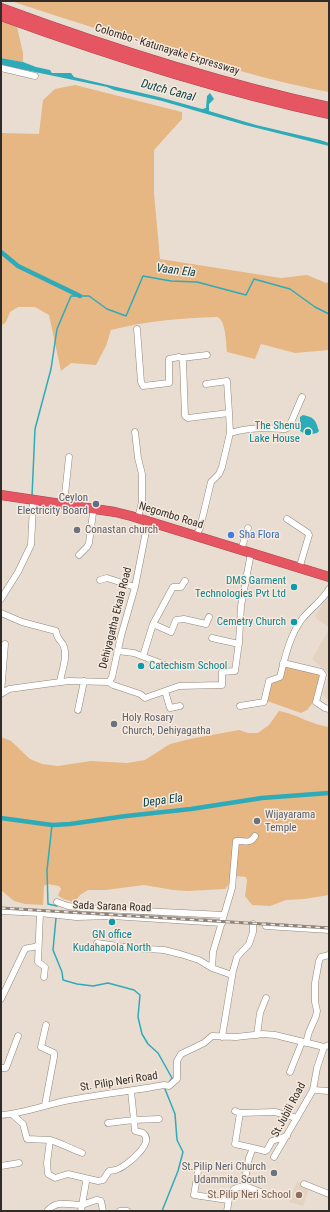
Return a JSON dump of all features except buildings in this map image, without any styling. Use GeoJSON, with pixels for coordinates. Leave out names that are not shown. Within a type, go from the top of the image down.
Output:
{"type":"FeatureCollection","features":[{"type":"Feature","properties":{"kind":"highway","name":"Colombo - Katunayake Expressway"},"geometry":{"type":"LineString","coordinates":[[1,8],[49,26],[154,60],[223,80],[329,107]]}},
{"type":"Feature","properties":{"kind":"highway","name":"Colombo - Katunayake Expressway"},"geometry":{"type":"LineString","coordinates":[[1,16],[48,33],[163,70],[224,88],[329,114]]}},
{"type":"Feature","properties":{"kind":"highway","name":"Negombo Road"},"geometry":{"type":"LineString","coordinates":[[1,495],[115,512],[138,518],[147,523],[250,558],[329,582]]}},
{"type":"Feature","properties":{"kind":"highway","name":"Negombo Road"},"geometry":{"type":"LineString","coordinates":[[1,500],[147,523],[196,536],[329,577]]}},
{"type":"Feature","properties":{"kind":"street"},"geometry":{"type":"LineString","coordinates":[[1,68],[35,76]]}},
{"type":"Feature","properties":{"kind":"street"},"geometry":{"type":"LineString","coordinates":[[137,329],[141,382],[143,386],[169,383],[169,359],[207,355]]}},
{"type":"Feature","properties":{"kind":"street"},"geometry":{"type":"LineString","coordinates":[[182,358],[185,416],[188,418],[228,413]]}},
{"type":"Feature","properties":{"kind":"street"},"geometry":{"type":"LineString","coordinates":[[196,536],[200,528],[211,482],[219,474],[222,467],[230,434],[227,381],[206,384]]}},
{"type":"Feature","properties":{"kind":"street"},"geometry":{"type":"LineString","coordinates":[[230,434],[242,429],[285,429],[289,427],[302,397]]}},
{"type":"Feature","properties":{"kind":"street"},"geometry":{"type":"LineString","coordinates":[[135,432],[138,458],[142,474],[142,502],[138,518]]}},
{"type":"Feature","properties":{"kind":"street"},"geometry":{"type":"LineString","coordinates":[[64,504],[69,457]]}},
{"type":"Feature","properties":{"kind":"street"},"geometry":{"type":"LineString","coordinates":[[1,599],[18,572],[31,545],[33,505]]}},
{"type":"Feature","properties":{"kind":"street"},"geometry":{"type":"LineString","coordinates":[[79,555],[90,543],[93,514]]}},
{"type":"Feature","properties":{"kind":"street"},"geometry":{"type":"LineString","coordinates":[[287,519],[309,535],[299,569]]}},
{"type":"Feature","properties":{"kind":"street","name":"Dehiyagatha Ekala Road"},"geometry":{"type":"LineString","coordinates":[[1,694],[9,689],[60,682],[109,682],[112,677],[136,587],[147,523]]}},
{"type":"Feature","properties":{"kind":"street"},"geometry":{"type":"LineString","coordinates":[[241,550],[248,528]]}},
{"type":"Feature","properties":{"kind":"street"},"geometry":{"type":"LineString","coordinates":[[109,682],[112,685],[140,694],[145,698],[172,687],[222,685],[222,672],[235,671],[239,644],[240,614],[250,558]]}},
{"type":"Feature","properties":{"kind":"street"},"geometry":{"type":"LineString","coordinates":[[100,580],[107,578],[136,587]]}},
{"type":"Feature","properties":{"kind":"street"},"geometry":{"type":"LineString","coordinates":[[143,656],[153,624],[170,591],[174,586],[181,587],[185,581]]}},
{"type":"Feature","properties":{"kind":"street"},"geometry":{"type":"LineString","coordinates":[[240,706],[264,702],[268,683],[270,680],[280,677],[283,663],[293,636],[300,623],[317,605],[329,589]]}},
{"type":"Feature","properties":{"kind":"street"},"geometry":{"type":"LineString","coordinates":[[1,613],[22,622],[56,631],[57,639],[64,645],[65,650],[60,682]]}},
{"type":"Feature","properties":{"kind":"street"},"geometry":{"type":"LineString","coordinates":[[153,624],[171,632],[176,620],[184,619],[206,624],[208,617]]}},
{"type":"Feature","properties":{"kind":"street"},"geometry":{"type":"LineString","coordinates":[[212,638],[239,644]]}},
{"type":"Feature","properties":{"kind":"street"},"geometry":{"type":"LineString","coordinates":[[1,694],[6,644]]}},
{"type":"Feature","properties":{"kind":"street"},"geometry":{"type":"LineString","coordinates":[[118,651],[134,653],[165,664]]}},
{"type":"Feature","properties":{"kind":"street"},"geometry":{"type":"LineString","coordinates":[[283,663],[321,672],[323,675],[316,702],[329,709]]}},
{"type":"Feature","properties":{"kind":"street"},"geometry":{"type":"LineString","coordinates":[[78,710],[84,681]]}},
{"type":"Feature","properties":{"kind":"street"},"geometry":{"type":"LineString","coordinates":[[165,691],[170,708],[180,706]]}},
{"type":"Feature","properties":{"kind":"street"},"geometry":{"type":"LineString","coordinates":[[212,968],[213,952],[232,888],[236,841],[250,842],[253,841],[256,836]]}},
{"type":"Feature","properties":{"kind":"street"},"geometry":{"type":"LineString","coordinates":[[56,902],[82,908],[224,915]]}},
{"type":"Feature","properties":{"kind":"street","name":"Sada Sarana Road"},"geometry":{"type":"LineString","coordinates":[[1,911],[76,917],[112,916],[222,923]]}},
{"type":"Feature","properties":{"kind":"street"},"geometry":{"type":"LineString","coordinates":[[40,913],[38,962],[45,967],[44,977]]}},
{"type":"Feature","properties":{"kind":"street"},"geometry":{"type":"LineString","coordinates":[[222,1037],[232,976],[238,958],[250,944],[253,924]]}},
{"type":"Feature","properties":{"kind":"street"},"geometry":{"type":"LineString","coordinates":[[266,926],[329,930]]}},
{"type":"Feature","properties":{"kind":"street"},"geometry":{"type":"LineString","coordinates":[[97,943],[131,948],[164,950],[193,957],[212,968],[232,976]]}},
{"type":"Feature","properties":{"kind":"street"},"geometry":{"type":"LineString","coordinates":[[1,999],[25,949],[38,945]]}},
{"type":"Feature","properties":{"kind":"street"},"geometry":{"type":"LineString","coordinates":[[290,1072],[316,1016],[315,983],[319,960],[321,957],[329,955]]}},
{"type":"Feature","properties":{"kind":"street"},"geometry":{"type":"LineString","coordinates":[[257,1034],[260,1013],[266,998]]}},
{"type":"Feature","properties":{"kind":"street"},"geometry":{"type":"LineString","coordinates":[[45,1105],[54,1057],[54,1053],[41,1047],[46,1025]]}},
{"type":"Feature","properties":{"kind":"street","name":"St. Pilip Neri Road"},"geometry":{"type":"LineString","coordinates":[[1,1115],[13,1115],[45,1105],[71,1100],[164,1085],[169,1086],[177,1079],[177,1061],[181,1054],[212,1036],[222,1037],[275,1034],[304,1042],[327,1046]]}},
{"type":"Feature","properties":{"kind":"street"},"geometry":{"type":"LineString","coordinates":[[1,1068],[6,1068],[18,1036]]}},
{"type":"Feature","properties":{"kind":"street","name":"St.Jubili Road"},"geometry":{"type":"LineString","coordinates":[[274,1157],[313,1090],[317,1068],[327,1046]]}},
{"type":"Feature","properties":{"kind":"street"},"geometry":{"type":"LineString","coordinates":[[313,1090],[329,1091]]}},
{"type":"Feature","properties":{"kind":"street"},"geometry":{"type":"LineString","coordinates":[[50,1140],[47,1163],[48,1174],[54,1178],[68,1174],[98,1181],[103,1180],[109,1171],[116,1170],[126,1165],[133,1159],[142,1149],[146,1141],[143,1133],[135,1131],[131,1091]]}},
{"type":"Feature","properties":{"kind":"street"},"geometry":{"type":"LineString","coordinates":[[287,1136],[272,1141],[265,1151],[235,1144],[238,1112],[275,1112],[296,1118]]}},
{"type":"Feature","properties":{"kind":"street"},"geometry":{"type":"LineString","coordinates":[[13,1115],[23,1124],[27,1139],[50,1140],[82,1153]]}},
{"type":"Feature","properties":{"kind":"street"},"geometry":{"type":"LineString","coordinates":[[108,1123],[159,1118]]}},
{"type":"Feature","properties":{"kind":"street"},"geometry":{"type":"LineString","coordinates":[[245,1186],[246,1172],[253,1148]]}},
{"type":"Feature","properties":{"kind":"street"},"geometry":{"type":"LineString","coordinates":[[1,1166],[19,1163]]}},
{"type":"Feature","properties":{"kind":"street"},"geometry":{"type":"LineString","coordinates":[[198,1171],[194,1195],[228,1200],[230,1199]]}},
{"type":"Feature","properties":{"kind":"street"},"geometry":{"type":"LineString","coordinates":[[81,1208],[86,1182],[85,1178]]}},
{"type":"Feature","properties":{"kind":"street"},"geometry":{"type":"LineString","coordinates":[[304,1184],[329,1194]]}},
{"type":"Feature","properties":{"kind":"street"},"geometry":{"type":"LineString","coordinates":[[227,1211],[233,1190],[235,1188],[245,1186],[266,1194]]}},
{"type":"Feature","properties":{"kind":"street"},"geometry":{"type":"LineString","coordinates":[[48,1210],[52,1206],[58,1204],[81,1208],[99,1200],[101,1201],[103,1211]]}},
{"type":"Feature","properties":{"kind":"street"},"geometry":{"type":"LineString","coordinates":[[120,1211],[127,1211]]}},
{"type":"Feature","properties":{"kind":"shaded area"},"geometry":{"type":"Polygon","coordinates":[[[11,1],[329,1],[329,92],[271,79],[189,57],[11,1]]]}},
{"type":"Feature","properties":{"kind":"shaded area"},"geometry":{"type":"Polygon","coordinates":[[[1,20],[17,27],[23,53],[23,62],[1,58],[1,20]]]}},
{"type":"Feature","properties":{"kind":"shaded area"},"geometry":{"type":"Polygon","coordinates":[[[75,85],[182,112],[182,119],[154,150],[154,193],[160,259],[281,278],[307,275],[326,283],[329,282],[329,350],[295,353],[261,344],[255,359],[227,352],[224,327],[220,319],[217,317],[177,319],[137,324],[111,330],[106,346],[96,365],[71,363],[61,371],[49,315],[35,307],[18,307],[10,312],[6,322],[1,326],[1,133],[39,134],[43,100],[55,89],[75,85]]]}},
{"type":"Feature","properties":{"kind":"shaded area"},"geometry":{"type":"Polygon","coordinates":[[[329,594],[329,627],[318,620],[315,616],[329,594]]]}},
{"type":"Feature","properties":{"kind":"shaded area"},"geometry":{"type":"Polygon","coordinates":[[[329,629],[329,674],[312,659],[329,629]]]}},
{"type":"Feature","properties":{"kind":"shaded area"},"geometry":{"type":"Polygon","coordinates":[[[286,666],[320,674],[312,704],[307,710],[301,713],[267,701],[269,686],[273,682],[280,681],[284,667],[286,666]]]}},
{"type":"Feature","properties":{"kind":"shaded area"},"geometry":{"type":"Polygon","coordinates":[[[329,674],[329,702],[323,694],[329,674]]]}},
{"type":"Feature","properties":{"kind":"shaded area"},"geometry":{"type":"Polygon","coordinates":[[[279,711],[329,727],[329,895],[286,900],[270,906],[252,905],[245,896],[247,881],[246,877],[236,876],[225,889],[187,891],[144,885],[106,890],[88,890],[80,895],[74,903],[58,895],[61,889],[59,886],[47,884],[44,886],[43,905],[25,904],[14,901],[1,890],[1,737],[11,741],[30,759],[42,764],[58,766],[91,761],[127,763],[145,760],[170,744],[190,739],[239,730],[248,733],[258,733],[269,725],[279,711]]]}},
{"type":"Feature","properties":{"kind":"shaded area","name":"St.Pilip Neri School"},"geometry":{"type":"Polygon","coordinates":[[[297,1182],[307,1185],[309,1188],[303,1206],[289,1202],[297,1182]]]}},
{"type":"Feature","properties":{"kind":"water"},"geometry":{"type":"Polygon","coordinates":[[[1,58],[23,62],[50,70],[52,73],[71,73],[74,77],[159,97],[202,109],[206,108],[207,96],[210,93],[214,99],[209,104],[209,111],[256,125],[320,140],[329,143],[329,146],[245,125],[107,87],[1,65],[1,58]]]}},
{"type":"Feature","properties":{"kind":"water"},"geometry":{"type":"Polygon","coordinates":[[[303,415],[314,420],[319,431],[317,433],[307,435],[300,431],[300,417],[303,415]]]}},
{"type":"Feature","properties":{"kind":"waterway"},"geometry":{"type":"LineString","coordinates":[[1,252],[18,266],[80,296]]}},
{"type":"Feature","properties":{"kind":"waterway","name":"Vaan Ela"},"geometry":{"type":"LineString","coordinates":[[32,496],[35,429],[51,369],[57,329],[71,296],[89,296],[107,309],[126,316],[143,276],[171,281],[197,282],[246,295],[254,279],[290,289],[315,307],[329,314]]}},
{"type":"Feature","properties":{"kind":"waterway","name":"Depa Ela"},"geometry":{"type":"LineString","coordinates":[[1,818],[52,825],[70,824],[191,809],[262,798],[329,793]]}},
{"type":"Feature","properties":{"kind":"waterway"},"geometry":{"type":"LineString","coordinates":[[52,825],[47,870],[48,904],[57,906]]}},
{"type":"Feature","properties":{"kind":"waterway"},"geometry":{"type":"LineString","coordinates":[[56,918],[53,950],[62,972],[63,980],[93,986],[108,983],[134,990],[140,995],[138,1017],[142,1034],[148,1044],[158,1053],[172,1078],[169,1083]]}},
{"type":"Feature","properties":{"kind":"waterway"},"geometry":{"type":"LineString","coordinates":[[162,1211],[178,1171],[183,1152],[177,1140],[175,1114],[165,1089]]}},
{"type":"Feature","properties":{"kind":"railway"},"geometry":{"type":"LineString","coordinates":[[1,908],[329,928]]}},
{"type":"Feature","properties":{"kind":"place","name":"The Shenu Lake House"},"geometry":{"type":"Point","coordinates":[308,432]}},
{"type":"Feature","properties":{"kind":"place","name":"Ceylon Electricity Board"},"geometry":{"type":"Point","coordinates":[96,504]}},
{"type":"Feature","properties":{"kind":"place","name":"Conastan church"},"geometry":{"type":"Point","coordinates":[77,530]}},
{"type":"Feature","properties":{"kind":"place","name":"Sha Flora"},"geometry":{"type":"Point","coordinates":[231,535]}},
{"type":"Feature","properties":{"kind":"place","name":"DMS Garment Technologies Pvt Ltd"},"geometry":{"type":"Point","coordinates":[294,587]}},
{"type":"Feature","properties":{"kind":"place","name":"Cemetry Church"},"geometry":{"type":"Point","coordinates":[294,622]}},
{"type":"Feature","properties":{"kind":"place","name":"Catechism School"},"geometry":{"type":"Point","coordinates":[141,666]}},
{"type":"Feature","properties":{"kind":"place","name":"Holy Rosary Church, Dehiyagatha"},"geometry":{"type":"Point","coordinates":[114,724]}},
{"type":"Feature","properties":{"kind":"place","name":"Wijayarama Temple"},"geometry":{"type":"Point","coordinates":[257,821]}},
{"type":"Feature","properties":{"kind":"place","name":"GN office Kudahapola North"},"geometry":{"type":"Point","coordinates":[112,922]}},
{"type":"Feature","properties":{"kind":"place","name":"St.Pilip Neri Church Udammita South"},"geometry":{"type":"Point","coordinates":[274,1173]}},
{"type":"Feature","properties":{"kind":"place","name":"St.Pilip Neri School"},"geometry":{"type":"Point","coordinates":[299,1195]}},
{"type":"Feature","properties":{"kind":"water label","name":"Dutch Canal"},"geometry":{"type":"Point","coordinates":[168,91]}}]}
